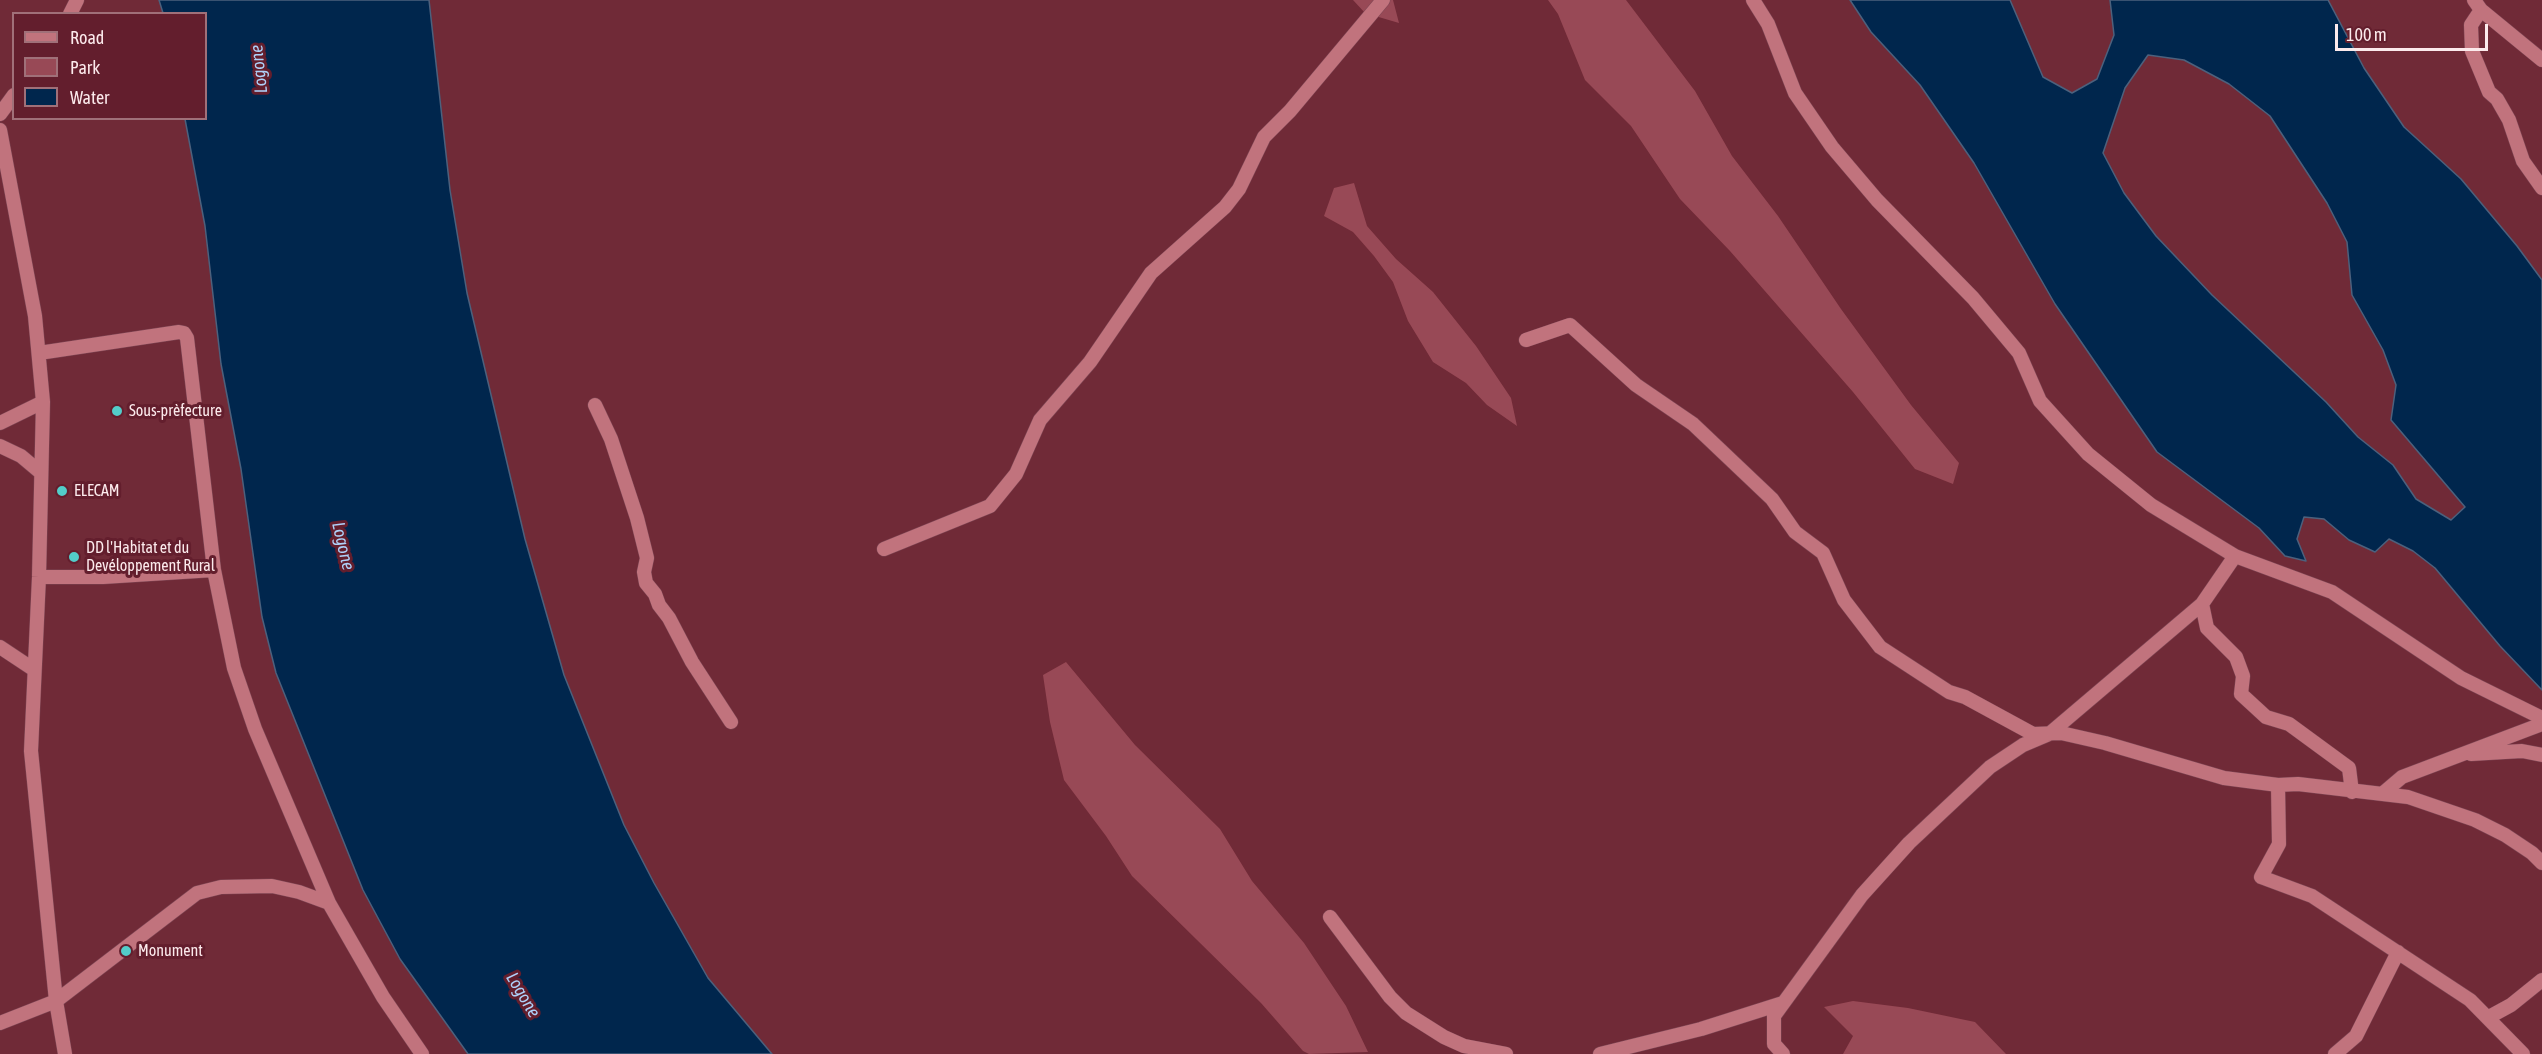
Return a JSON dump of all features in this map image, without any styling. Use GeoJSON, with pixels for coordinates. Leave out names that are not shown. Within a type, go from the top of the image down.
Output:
{"type":"FeatureCollection","features":[{"type":"Feature","properties":{"kind":"street"},"geometry":{"type":"LineString","coordinates":[[884,549],[990,507],[1016,474],[1040,420],[1090,362],[1151,273],[1225,207],[1239,189],[1264,137],[1290,111],[1383,0]]}},
{"type":"Feature","properties":{"kind":"street"},"geometry":{"type":"LineString","coordinates":[[1753,0],[1768,24],[1795,93],[1832,147],[1877,200],[1973,298],[2019,353],[2040,401],[2088,454],[2151,505],[2235,556],[2332,592],[2461,678],[2542,718]]}},
{"type":"Feature","properties":{"kind":"street"},"geometry":{"type":"LineString","coordinates":[[2542,60],[2478,5],[2471,25],[2472,51],[2489,92],[2497,99],[2509,120],[2523,161],[2542,188]]}},
{"type":"Feature","properties":{"kind":"street"},"geometry":{"type":"LineString","coordinates":[[0,114],[12,98]]}},
{"type":"Feature","properties":{"kind":"street"},"geometry":{"type":"LineString","coordinates":[[0,130],[4,169],[35,316],[43,402],[39,577],[31,751],[56,1001],[65,1054]]}},
{"type":"Feature","properties":{"kind":"street"},"geometry":{"type":"LineString","coordinates":[[1526,340],[1570,325],[1636,385],[1693,423],[1772,499],[1795,532],[1823,553],[1844,600],[1880,647],[1949,692],[1965,697],[2033,734],[2061,733],[2105,743],[2224,778],[2408,797],[2475,820],[2505,835],[2532,853],[2542,863]]}},
{"type":"Feature","properties":{"kind":"street"},"geometry":{"type":"LineString","coordinates":[[39,353],[184,333],[187,338],[213,570],[234,668],[255,729],[329,903],[383,997],[422,1054]]}},
{"type":"Feature","properties":{"kind":"street"},"geometry":{"type":"LineString","coordinates":[[0,423],[43,402]]}},
{"type":"Feature","properties":{"kind":"street"},"geometry":{"type":"LineString","coordinates":[[595,405],[611,439],[630,494],[647,558],[644,572],[646,583],[669,618],[692,662],[731,722]]}},
{"type":"Feature","properties":{"kind":"street"},"geometry":{"type":"LineString","coordinates":[[0,446],[21,456],[40,472]]}},
{"type":"Feature","properties":{"kind":"street"},"geometry":{"type":"LineString","coordinates":[[1783,1054],[1774,1044],[1774,1016],[1862,895],[1909,843],[1990,767],[2023,744],[2049,734],[2202,603],[2235,556]]}},
{"type":"Feature","properties":{"kind":"street"},"geometry":{"type":"LineString","coordinates":[[39,577],[103,577],[213,570]]}},
{"type":"Feature","properties":{"kind":"street"},"geometry":{"type":"LineString","coordinates":[[2202,603],[2207,628],[2236,657],[2243,676],[2241,694],[2266,717],[2289,724],[2349,768],[2352,792]]}},
{"type":"Feature","properties":{"kind":"street"},"geometry":{"type":"LineString","coordinates":[[0,647],[33,669]]}},
{"type":"Feature","properties":{"kind":"street"},"geometry":{"type":"LineString","coordinates":[[2382,794],[2402,777],[2542,724]]}},
{"type":"Feature","properties":{"kind":"street"},"geometry":{"type":"LineString","coordinates":[[2463,754],[2522,751],[2542,755]]}},
{"type":"Feature","properties":{"kind":"street"},"geometry":{"type":"LineString","coordinates":[[2278,785],[2278,844],[2261,878],[2312,896],[2470,1000],[2523,1054]]}},
{"type":"Feature","properties":{"kind":"street"},"geometry":{"type":"LineString","coordinates":[[0,1023],[56,1001],[198,893],[221,887],[272,886],[299,892],[329,903]]}},
{"type":"Feature","properties":{"kind":"street"},"geometry":{"type":"LineString","coordinates":[[1330,917],[1390,997],[1406,1013],[1424,1026],[1454,1042],[1506,1054]]}},
{"type":"Feature","properties":{"kind":"street"},"geometry":{"type":"LineString","coordinates":[[2336,1054],[2356,1036],[2398,952]]}},
{"type":"Feature","properties":{"kind":"street"},"geometry":{"type":"LineString","coordinates":[[2489,1017],[2511,1005],[2542,980]]}},
{"type":"Feature","properties":{"kind":"street"},"geometry":{"type":"LineString","coordinates":[[1600,1054],[1701,1029],[1783,1002]]}},
{"type":"Feature","properties":{"kind":"green space"},"geometry":{"type":"Polygon","coordinates":[[[1353,0],[1393,0],[1399,23],[1365,13],[1353,0]]]}},
{"type":"Feature","properties":{"kind":"green space"},"geometry":{"type":"Polygon","coordinates":[[[1548,0],[1626,0],[1695,91],[1732,156],[1778,216],[1841,309],[1911,405],[1959,463],[1953,484],[1915,469],[1853,392],[1730,251],[1680,199],[1631,126],[1585,80],[1558,14],[1548,0]]]}},
{"type":"Feature","properties":{"kind":"green space"},"geometry":{"type":"Polygon","coordinates":[[[1354,183],[1367,226],[1396,259],[1433,292],[1476,346],[1511,398],[1517,426],[1487,405],[1466,383],[1433,362],[1408,321],[1393,282],[1374,256],[1353,232],[1324,216],[1334,188],[1354,183]]]}},
{"type":"Feature","properties":{"kind":"green space"},"geometry":{"type":"Polygon","coordinates":[[[1066,662],[1135,745],[1220,829],[1252,881],[1304,943],[1346,1006],[1368,1052],[1309,1054],[1303,1051],[1261,1003],[1132,876],[1106,836],[1064,780],[1050,722],[1043,675],[1066,662]]]}},
{"type":"Feature","properties":{"kind":"green space"},"geometry":{"type":"Polygon","coordinates":[[[1853,1001],[1908,1008],[1975,1022],[2006,1054],[1843,1054],[1853,1036],[1824,1007],[1853,1001]]]}},
{"type":"Feature","properties":{"kind":"water","name":"Logone"},"geometry":{"type":"Polygon","coordinates":[[[159,0],[429,0],[450,190],[467,293],[525,539],[564,675],[624,825],[654,883],[708,978],[772,1054],[468,1054],[400,959],[363,890],[276,673],[262,617],[241,469],[221,364],[205,226],[185,120],[207,120],[207,12],[163,12],[159,0]]]}},
{"type":"Feature","properties":{"kind":"water"},"geometry":{"type":"Polygon","coordinates":[[[1850,0],[2010,0],[2043,77],[2072,93],[2097,79],[2114,35],[2110,0],[2328,0],[2364,68],[2404,127],[2461,179],[2542,280],[2542,690],[2500,646],[2435,568],[2413,551],[2389,539],[2375,552],[2349,540],[2324,519],[2304,517],[2297,539],[2306,561],[2285,556],[2259,528],[2157,452],[2055,304],[1974,163],[1920,85],[1871,32],[1850,0]],[[2148,55],[2125,88],[2103,153],[2124,193],[2156,236],[2212,295],[2326,402],[2358,437],[2393,465],[2416,499],[2451,520],[2465,507],[2391,420],[2396,385],[2383,350],[2352,295],[2347,242],[2327,203],[2270,116],[2229,84],[2184,60],[2148,55]]]}},
{"type":"Feature","properties":{"kind":"place","name":"Sous-prèfecture"},"geometry":{"type":"Point","coordinates":[117,411]}},
{"type":"Feature","properties":{"kind":"place","name":"ELECAM"},"geometry":{"type":"Point","coordinates":[62,491]}},
{"type":"Feature","properties":{"kind":"place","name":"DD l'Habitat et du Devéloppement Rural"},"geometry":{"type":"Point","coordinates":[74,557]}},
{"type":"Feature","properties":{"kind":"place","name":"Monument"},"geometry":{"type":"Point","coordinates":[126,951]}}]}
